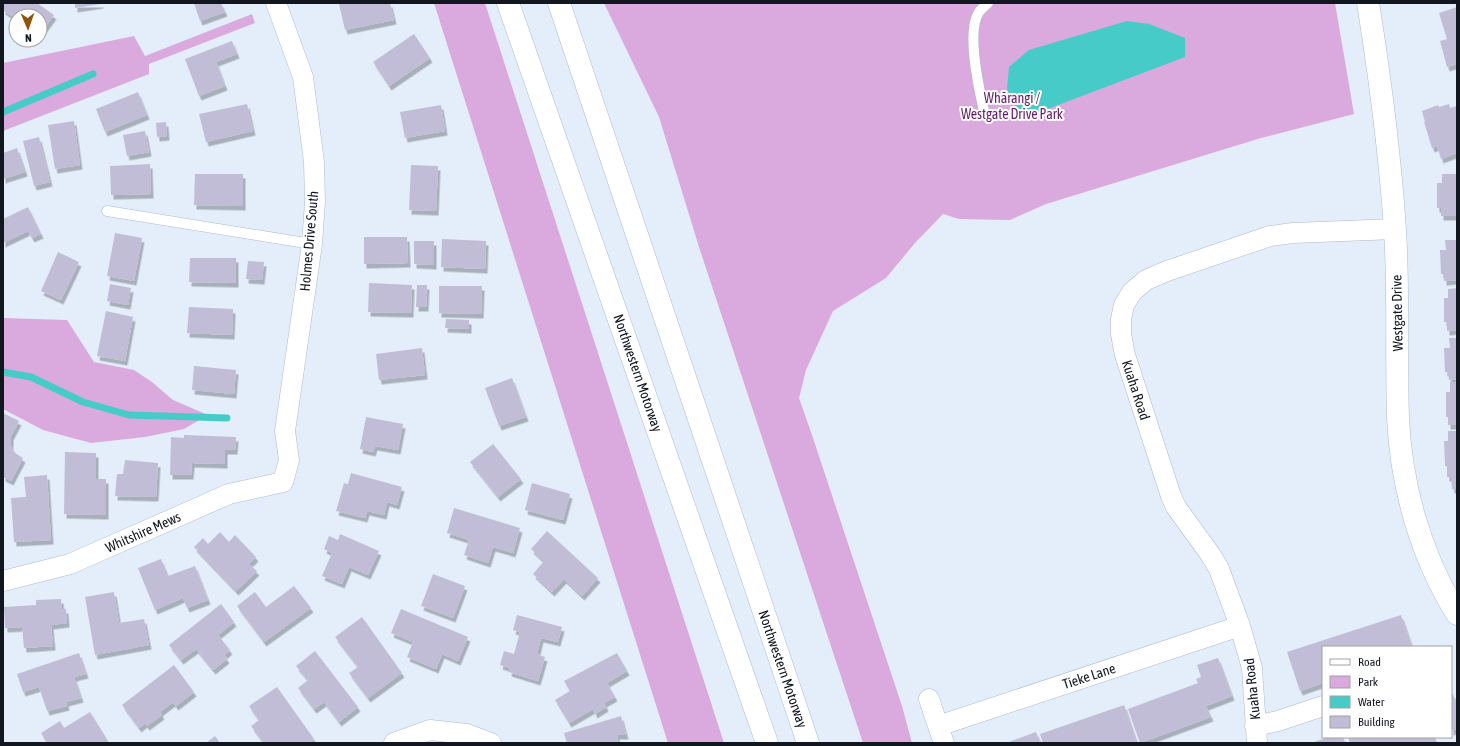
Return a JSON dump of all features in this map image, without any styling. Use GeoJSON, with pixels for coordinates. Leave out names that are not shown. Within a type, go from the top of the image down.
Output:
{"type":"FeatureCollection","features":[{"type":"Feature","properties":{"kind":"main road","name":"Northwestern Motorway"},"geometry":{"type":"LineString","coordinates":[[508,3],[767,743]]}},
{"type":"Feature","properties":{"kind":"main road","name":"Northwestern Motorway"},"geometry":{"type":"LineString","coordinates":[[559,3],[808,743]]}},
{"type":"Feature","properties":{"kind":"main road","name":"Westgate Drive"},"geometry":{"type":"LineString","coordinates":[[1368,3],[1382,102],[1395,230],[1398,323],[1398,418],[1407,488],[1425,550],[1437,577],[1457,614]]}},
{"type":"Feature","properties":{"kind":"street","name":"Holmes Drive South"},"geometry":{"type":"LineString","coordinates":[[276,3],[303,77],[314,162],[315,202],[312,244],[285,431],[289,460],[283,482]]}},
{"type":"Feature","properties":{"kind":"street","name":"Kuaha Road"},"geometry":{"type":"LineString","coordinates":[[1256,735],[1252,668],[1240,626],[1219,569],[1210,554],[1176,508],[1171,496],[1125,355],[1121,334],[1121,319],[1124,305],[1132,292],[1146,280],[1167,271],[1270,236],[1293,233],[1395,230]]}},
{"type":"Feature","properties":{"kind":"street","name":"Whitshire Mews"},"geometry":{"type":"LineString","coordinates":[[3,581],[70,564],[229,494],[283,482]]}},
{"type":"Feature","properties":{"kind":"street","name":"Tieke Lane"},"geometry":{"type":"LineString","coordinates":[[929,699],[941,734],[1240,626]]}},
{"type":"Feature","properties":{"kind":"street"},"geometry":{"type":"LineString","coordinates":[[1256,735],[1278,721],[1322,706]]}},
{"type":"Feature","properties":{"kind":"street"},"geometry":{"type":"LineString","coordinates":[[394,743],[430,730],[467,734],[491,743]]}},
{"type":"Feature","properties":{"kind":"lane"},"geometry":{"type":"LineString","coordinates":[[984,111],[974,49],[974,29],[978,12],[988,3]]}},
{"type":"Feature","properties":{"kind":"lane"},"geometry":{"type":"LineString","coordinates":[[107,211],[312,244]]}},
{"type":"Feature","properties":{"kind":"green space"},"geometry":{"type":"Polygon","coordinates":[[[434,3],[485,3],[724,743],[668,743],[434,3]]]}},
{"type":"Feature","properties":{"kind":"green space","name":"Whārangi / Westgate Drive Park"},"geometry":{"type":"Polygon","coordinates":[[[604,3],[1335,3],[1354,114],[1261,138],[1046,204],[1010,220],[959,219],[943,214],[915,243],[886,278],[833,311],[806,370],[799,398],[902,706],[912,743],[863,743],[699,247],[659,117],[604,3]]]}},
{"type":"Feature","properties":{"kind":"green space"},"geometry":{"type":"Polygon","coordinates":[[[252,14],[255,23],[149,64],[149,74],[3,131],[3,63],[134,36],[145,56],[252,14]]]}},
{"type":"Feature","properties":{"kind":"green space"},"geometry":{"type":"Polygon","coordinates":[[[3,318],[67,320],[94,362],[134,370],[152,382],[173,400],[208,415],[184,429],[145,437],[91,443],[43,430],[3,409],[3,318]]]}},
{"type":"Feature","properties":{"kind":"water"},"geometry":{"type":"Polygon","coordinates":[[[1127,21],[1149,24],[1185,38],[1185,57],[1029,116],[1015,106],[1007,89],[1009,67],[1029,50],[1127,21]]]}},
{"type":"Feature","properties":{"kind":"building"},"geometry":{"type":"Polygon","coordinates":[[[5,3],[37,3],[44,8],[8,8],[8,13],[3,10],[5,3]]]}},
{"type":"Feature","properties":{"kind":"building"},"geometry":{"type":"Polygon","coordinates":[[[75,3],[101,3],[101,4],[75,8],[75,3]]]}},
{"type":"Feature","properties":{"kind":"building"},"geometry":{"type":"Polygon","coordinates":[[[194,3],[221,3],[225,12],[200,21],[194,3]]]}},
{"type":"Feature","properties":{"kind":"building"},"geometry":{"type":"Polygon","coordinates":[[[390,3],[394,20],[345,30],[339,4],[390,3]]]}},
{"type":"Feature","properties":{"kind":"building"},"geometry":{"type":"Polygon","coordinates":[[[1457,7],[1457,64],[1447,67],[1440,41],[1447,39],[1439,13],[1457,7]]]}},
{"type":"Feature","properties":{"kind":"building"},"geometry":{"type":"Polygon","coordinates":[[[48,11],[54,15],[48,23],[48,11]]]}},
{"type":"Feature","properties":{"kind":"building"},"geometry":{"type":"Polygon","coordinates":[[[414,34],[430,58],[389,86],[373,62],[414,34]]]}},
{"type":"Feature","properties":{"kind":"building"},"geometry":{"type":"Polygon","coordinates":[[[232,41],[237,54],[216,62],[225,86],[199,96],[185,59],[232,41]]]}},
{"type":"Feature","properties":{"kind":"building"},"geometry":{"type":"Polygon","coordinates":[[[138,92],[147,115],[105,132],[96,109],[138,92]]]}},
{"type":"Feature","properties":{"kind":"building"},"geometry":{"type":"Polygon","coordinates":[[[247,104],[253,131],[206,142],[199,114],[247,104]]]}},
{"type":"Feature","properties":{"kind":"building"},"geometry":{"type":"Polygon","coordinates":[[[1449,104],[1450,108],[1457,106],[1457,153],[1441,159],[1437,146],[1432,148],[1422,111],[1438,105],[1439,107],[1449,104]]]}},
{"type":"Feature","properties":{"kind":"building"},"geometry":{"type":"Polygon","coordinates":[[[441,105],[445,131],[405,138],[400,112],[441,105]]]}},
{"type":"Feature","properties":{"kind":"building"},"geometry":{"type":"Polygon","coordinates":[[[74,121],[80,165],[55,169],[48,125],[74,121]]]}},
{"type":"Feature","properties":{"kind":"building"},"geometry":{"type":"Polygon","coordinates":[[[166,122],[167,136],[157,137],[156,123],[166,122]]]}},
{"type":"Feature","properties":{"kind":"building"},"geometry":{"type":"Polygon","coordinates":[[[145,131],[149,152],[127,156],[123,135],[145,131]]]}},
{"type":"Feature","properties":{"kind":"building"},"geometry":{"type":"Polygon","coordinates":[[[39,137],[50,182],[34,186],[23,141],[39,137]]]}},
{"type":"Feature","properties":{"kind":"building"},"geometry":{"type":"Polygon","coordinates":[[[17,148],[25,172],[3,179],[3,153],[17,148]]]}},
{"type":"Feature","properties":{"kind":"building"},"geometry":{"type":"Polygon","coordinates":[[[150,164],[151,194],[111,195],[110,166],[150,164]]]}},
{"type":"Feature","properties":{"kind":"building"},"geometry":{"type":"Polygon","coordinates":[[[411,165],[438,166],[436,211],[409,210],[411,165]]]}},
{"type":"Feature","properties":{"kind":"building"},"geometry":{"type":"Polygon","coordinates":[[[195,174],[243,174],[243,206],[194,205],[195,174]]]}},
{"type":"Feature","properties":{"kind":"building"},"geometry":{"type":"Polygon","coordinates":[[[1442,174],[1457,174],[1457,216],[1441,216],[1441,208],[1437,208],[1437,183],[1442,183],[1442,174]]]}},
{"type":"Feature","properties":{"kind":"building"},"geometry":{"type":"Polygon","coordinates":[[[28,207],[41,234],[32,238],[28,231],[3,243],[3,219],[28,207]]]}},
{"type":"Feature","properties":{"kind":"building"},"geometry":{"type":"Polygon","coordinates":[[[115,233],[142,238],[134,281],[107,276],[115,233]]]}},
{"type":"Feature","properties":{"kind":"building"},"geometry":{"type":"Polygon","coordinates":[[[364,237],[407,237],[408,263],[364,264],[364,237]]]}},
{"type":"Feature","properties":{"kind":"building"},"geometry":{"type":"Polygon","coordinates":[[[442,239],[486,241],[485,269],[441,267],[442,239]]]}},
{"type":"Feature","properties":{"kind":"building"},"geometry":{"type":"Polygon","coordinates":[[[1445,240],[1457,240],[1457,280],[1444,281],[1444,274],[1441,274],[1440,250],[1446,250],[1445,240]]]}},
{"type":"Feature","properties":{"kind":"building"},"geometry":{"type":"Polygon","coordinates":[[[414,241],[434,241],[434,265],[414,264],[414,241]]]}},
{"type":"Feature","properties":{"kind":"building"},"geometry":{"type":"Polygon","coordinates":[[[58,252],[79,262],[61,300],[41,291],[58,252]]]}},
{"type":"Feature","properties":{"kind":"building"},"geometry":{"type":"Polygon","coordinates":[[[190,258],[236,258],[236,283],[189,282],[190,258]]]}},
{"type":"Feature","properties":{"kind":"building"},"geometry":{"type":"Polygon","coordinates":[[[248,261],[264,262],[262,280],[246,279],[248,261]]]}},
{"type":"Feature","properties":{"kind":"building"},"geometry":{"type":"Polygon","coordinates":[[[369,283],[412,285],[411,313],[368,312],[369,283]]]}},
{"type":"Feature","properties":{"kind":"building"},"geometry":{"type":"Polygon","coordinates":[[[110,284],[131,288],[128,305],[107,301],[110,284]]]}},
{"type":"Feature","properties":{"kind":"building"},"geometry":{"type":"Polygon","coordinates":[[[417,285],[427,285],[426,307],[416,307],[417,285]]]}},
{"type":"Feature","properties":{"kind":"building"},"geometry":{"type":"Polygon","coordinates":[[[439,286],[482,286],[481,314],[439,313],[439,286]]]}},
{"type":"Feature","properties":{"kind":"building"},"geometry":{"type":"Polygon","coordinates":[[[1457,288],[1457,330],[1447,331],[1447,322],[1444,322],[1444,298],[1448,298],[1448,289],[1457,288]]]}},
{"type":"Feature","properties":{"kind":"building"},"geometry":{"type":"Polygon","coordinates":[[[189,307],[233,309],[232,335],[187,333],[189,307]]]}},
{"type":"Feature","properties":{"kind":"building"},"geometry":{"type":"Polygon","coordinates":[[[106,311],[133,317],[125,361],[97,356],[106,311]]]}},
{"type":"Feature","properties":{"kind":"building"},"geometry":{"type":"Polygon","coordinates":[[[446,319],[469,320],[469,329],[445,328],[446,319]]]}},
{"type":"Feature","properties":{"kind":"building"},"geometry":{"type":"Polygon","coordinates":[[[1449,338],[1457,338],[1457,379],[1449,380],[1448,372],[1445,372],[1444,348],[1450,348],[1449,338]]]}},
{"type":"Feature","properties":{"kind":"building"},"geometry":{"type":"Polygon","coordinates":[[[422,348],[425,375],[379,380],[376,354],[422,348]]]}},
{"type":"Feature","properties":{"kind":"building"},"geometry":{"type":"Polygon","coordinates":[[[194,366],[236,370],[234,394],[192,390],[194,366]]]}},
{"type":"Feature","properties":{"kind":"building"},"geometry":{"type":"Polygon","coordinates":[[[512,378],[526,417],[499,426],[485,388],[512,378]]]}},
{"type":"Feature","properties":{"kind":"building"},"geometry":{"type":"Polygon","coordinates":[[[1450,382],[1457,382],[1457,425],[1448,425],[1448,417],[1446,417],[1446,392],[1450,392],[1450,382]]]}},
{"type":"Feature","properties":{"kind":"building"},"geometry":{"type":"Polygon","coordinates":[[[3,413],[19,421],[11,436],[11,446],[15,453],[23,458],[11,481],[3,477],[3,413]]]}},
{"type":"Feature","properties":{"kind":"building"},"geometry":{"type":"Polygon","coordinates":[[[366,417],[403,424],[398,450],[375,446],[373,452],[360,449],[366,417]]]}},
{"type":"Feature","properties":{"kind":"building"},"geometry":{"type":"Polygon","coordinates":[[[1448,431],[1457,431],[1457,489],[1452,489],[1451,477],[1447,477],[1447,466],[1445,466],[1444,441],[1448,441],[1448,431]]]}},
{"type":"Feature","properties":{"kind":"building"},"geometry":{"type":"Polygon","coordinates":[[[184,435],[236,437],[235,450],[225,450],[225,464],[192,463],[191,475],[170,475],[171,437],[184,438],[184,435]]]}},
{"type":"Feature","properties":{"kind":"building"},"geometry":{"type":"Polygon","coordinates":[[[493,444],[521,479],[498,497],[470,462],[493,444]]]}},
{"type":"Feature","properties":{"kind":"building"},"geometry":{"type":"Polygon","coordinates":[[[65,452],[96,453],[96,479],[106,479],[106,515],[64,514],[65,452]]]}},
{"type":"Feature","properties":{"kind":"building"},"geometry":{"type":"Polygon","coordinates":[[[125,460],[158,463],[156,497],[115,496],[117,474],[123,474],[125,460]]]}},
{"type":"Feature","properties":{"kind":"building"},"geometry":{"type":"Polygon","coordinates":[[[351,473],[402,487],[397,505],[387,502],[384,515],[367,511],[365,518],[336,511],[344,483],[348,484],[351,473]]]}},
{"type":"Feature","properties":{"kind":"building"},"geometry":{"type":"Polygon","coordinates":[[[47,475],[51,540],[14,542],[11,498],[26,497],[24,477],[47,475]]]}},
{"type":"Feature","properties":{"kind":"building"},"geometry":{"type":"Polygon","coordinates":[[[532,483],[570,494],[563,520],[525,510],[532,483]]]}},
{"type":"Feature","properties":{"kind":"building"},"geometry":{"type":"Polygon","coordinates":[[[454,508],[520,528],[513,553],[493,547],[488,563],[464,555],[469,540],[447,533],[454,508]]]}},
{"type":"Feature","properties":{"kind":"building"},"geometry":{"type":"Polygon","coordinates":[[[547,531],[598,578],[582,596],[564,579],[552,592],[533,574],[544,561],[531,549],[547,531]]]}},
{"type":"Feature","properties":{"kind":"building"},"geometry":{"type":"Polygon","coordinates":[[[220,532],[229,542],[235,535],[256,557],[249,564],[257,571],[236,591],[194,547],[203,538],[208,544],[220,532]]]}},
{"type":"Feature","properties":{"kind":"building"},"geometry":{"type":"Polygon","coordinates":[[[340,534],[379,551],[368,575],[349,567],[342,584],[322,576],[332,553],[324,549],[329,536],[338,540],[340,534]]]}},
{"type":"Feature","properties":{"kind":"building"},"geometry":{"type":"Polygon","coordinates":[[[161,559],[168,576],[195,566],[208,600],[187,608],[183,598],[155,610],[138,568],[161,559]]]}},
{"type":"Feature","properties":{"kind":"building"},"geometry":{"type":"Polygon","coordinates":[[[433,574],[465,586],[453,618],[421,606],[433,574]]]}},
{"type":"Feature","properties":{"kind":"building"},"geometry":{"type":"Polygon","coordinates":[[[294,586],[311,608],[264,642],[237,606],[255,592],[266,607],[294,586]]]}},
{"type":"Feature","properties":{"kind":"building"},"geometry":{"type":"Polygon","coordinates":[[[114,592],[119,623],[144,619],[149,645],[95,655],[85,597],[114,592]]]}},
{"type":"Feature","properties":{"kind":"building"},"geometry":{"type":"Polygon","coordinates":[[[61,599],[62,609],[66,609],[67,623],[51,625],[53,646],[24,648],[22,627],[5,628],[4,607],[36,605],[36,600],[61,599]]]}},
{"type":"Feature","properties":{"kind":"building"},"geometry":{"type":"Polygon","coordinates":[[[221,604],[234,622],[218,635],[230,650],[224,655],[227,659],[213,670],[196,649],[181,660],[169,645],[221,604]]]}},
{"type":"Feature","properties":{"kind":"building"},"geometry":{"type":"Polygon","coordinates":[[[401,609],[468,637],[458,661],[442,654],[436,669],[407,657],[413,642],[391,633],[401,609]]]}},
{"type":"Feature","properties":{"kind":"building"},"geometry":{"type":"Polygon","coordinates":[[[517,615],[562,627],[558,642],[541,638],[537,654],[545,657],[538,681],[509,672],[510,668],[500,665],[504,651],[514,654],[520,632],[513,630],[517,615]]]}},
{"type":"Feature","properties":{"kind":"building"},"geometry":{"type":"Polygon","coordinates":[[[1401,615],[1412,646],[1322,646],[1322,683],[1300,691],[1287,652],[1401,615]]]}},
{"type":"Feature","properties":{"kind":"building"},"geometry":{"type":"Polygon","coordinates":[[[362,617],[402,673],[368,698],[349,673],[358,667],[335,637],[362,617]]]}},
{"type":"Feature","properties":{"kind":"building"},"geometry":{"type":"Polygon","coordinates":[[[315,651],[358,707],[339,722],[324,702],[314,709],[298,688],[308,680],[296,666],[315,651]]]}},
{"type":"Feature","properties":{"kind":"building"},"geometry":{"type":"Polygon","coordinates":[[[79,653],[86,674],[74,677],[81,698],[66,702],[67,706],[47,711],[39,687],[23,692],[17,674],[79,653]]]}},
{"type":"Feature","properties":{"kind":"building"},"geometry":{"type":"Polygon","coordinates":[[[617,653],[627,671],[607,683],[615,697],[604,703],[606,707],[595,714],[593,709],[569,723],[555,700],[570,691],[564,681],[617,653]]]}},
{"type":"Feature","properties":{"kind":"building"},"geometry":{"type":"Polygon","coordinates":[[[1218,658],[1232,696],[1206,706],[1211,717],[1140,743],[1128,709],[1198,683],[1196,679],[1201,677],[1197,665],[1218,658]]]}},
{"type":"Feature","properties":{"kind":"building"},"geometry":{"type":"Polygon","coordinates":[[[174,665],[194,692],[176,706],[173,702],[160,712],[162,715],[147,726],[145,723],[139,728],[122,705],[174,665]]]}},
{"type":"Feature","properties":{"kind":"building"},"geometry":{"type":"Polygon","coordinates":[[[277,687],[314,739],[309,743],[264,743],[251,726],[259,720],[249,706],[277,687]]]}},
{"type":"Feature","properties":{"kind":"building"},"geometry":{"type":"Polygon","coordinates":[[[1452,694],[1457,706],[1457,729],[1452,731],[1452,694]]]}},
{"type":"Feature","properties":{"kind":"building"},"geometry":{"type":"Polygon","coordinates":[[[1124,705],[1136,741],[1132,743],[1043,743],[1040,734],[1124,705]]]}},
{"type":"Feature","properties":{"kind":"building"},"geometry":{"type":"Polygon","coordinates":[[[90,712],[108,741],[105,743],[47,743],[41,733],[60,721],[64,728],[90,712]]]}},
{"type":"Feature","properties":{"kind":"building"},"geometry":{"type":"Polygon","coordinates":[[[621,716],[626,735],[617,735],[618,743],[567,743],[564,733],[621,716]]]}},
{"type":"Feature","properties":{"kind":"building"},"geometry":{"type":"Polygon","coordinates":[[[1036,732],[1040,743],[1006,743],[1036,732]]]}},
{"type":"Feature","properties":{"kind":"building"},"geometry":{"type":"Polygon","coordinates":[[[215,736],[220,743],[206,743],[215,736]]]}},
{"type":"Feature","properties":{"kind":"building"},"geometry":{"type":"Polygon","coordinates":[[[1326,738],[1343,738],[1345,743],[1311,743],[1326,738]]]}},
{"type":"Feature","properties":{"kind":"building"},"geometry":{"type":"Polygon","coordinates":[[[1348,738],[1435,738],[1437,743],[1350,743],[1348,738]]]}},
{"type":"Feature","properties":{"kind":"waterway"},"geometry":{"type":"LineString","coordinates":[[3,112],[93,74]]}},
{"type":"Feature","properties":{"kind":"waterway"},"geometry":{"type":"LineString","coordinates":[[3,372],[31,377],[83,402],[129,415],[227,418]]}}]}
